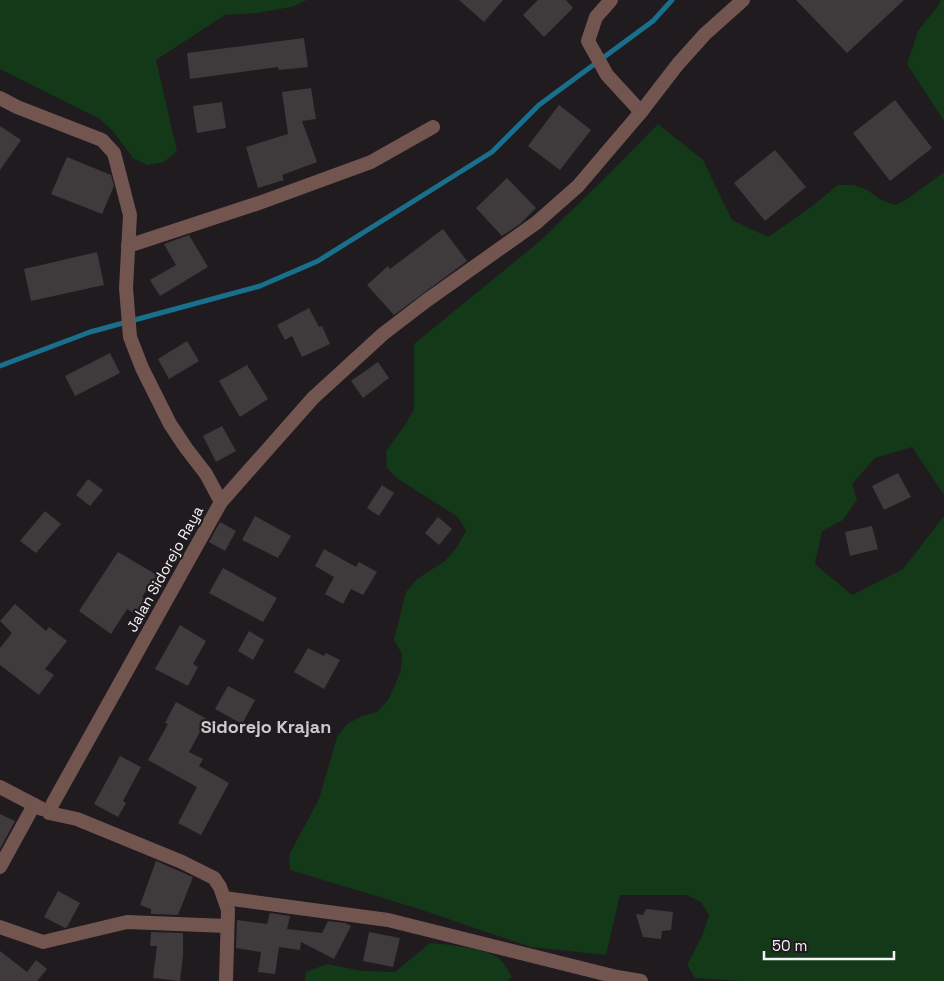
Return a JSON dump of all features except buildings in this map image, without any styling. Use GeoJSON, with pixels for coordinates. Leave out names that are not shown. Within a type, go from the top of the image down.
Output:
{"type":"FeatureCollection","features":[{"type":"Feature","properties":{"kind":"street"},"geometry":{"type":"LineString","coordinates":[[611,0],[596,17],[588,41],[607,74],[641,112]]}},
{"type":"Feature","properties":{"kind":"street"},"geometry":{"type":"LineString","coordinates":[[221,502],[313,398],[390,328],[536,223],[578,186],[641,112],[678,64],[705,34],[742,0]]}},
{"type":"Feature","properties":{"kind":"street","name":"Jalan Sidorejo Raya"},"geometry":{"type":"LineString","coordinates":[[0,98],[17,107],[102,140],[110,146],[117,160],[130,215],[126,288],[130,337],[142,368],[170,424],[206,474],[221,502],[54,802]]}},
{"type":"Feature","properties":{"kind":"street"},"geometry":{"type":"LineString","coordinates":[[128,246],[259,203],[371,162],[433,127]]}},
{"type":"Feature","properties":{"kind":"street"},"geometry":{"type":"LineString","coordinates":[[0,788],[34,805],[54,802],[77,819],[182,862],[214,878],[228,910],[226,981]]}},
{"type":"Feature","properties":{"kind":"street"},"geometry":{"type":"LineString","coordinates":[[0,867],[34,805]]}},
{"type":"Feature","properties":{"kind":"street"},"geometry":{"type":"LineString","coordinates":[[224,898],[388,920],[617,977],[641,981]]}},
{"type":"Feature","properties":{"kind":"street"},"geometry":{"type":"LineString","coordinates":[[0,927],[43,942],[127,922],[228,926]]}},
{"type":"Feature","properties":{"kind":"green space"},"geometry":{"type":"Polygon","coordinates":[[[0,0],[307,0],[291,7],[257,13],[225,15],[156,60],[177,151],[164,162],[147,165],[133,158],[112,130],[100,119],[0,69],[0,0]]]}},
{"type":"Feature","properties":{"kind":"green space"},"geometry":{"type":"Polygon","coordinates":[[[941,0],[944,0],[944,121],[907,64],[918,31],[941,0]]]}},
{"type":"Feature","properties":{"kind":"green space"},"geometry":{"type":"Polygon","coordinates":[[[658,124],[703,160],[732,220],[768,237],[811,207],[838,185],[854,185],[869,191],[881,200],[896,205],[944,172],[944,495],[912,447],[875,458],[852,484],[857,500],[843,520],[822,531],[815,564],[852,595],[903,569],[944,516],[944,981],[741,981],[695,978],[687,965],[703,934],[709,915],[701,902],[686,895],[620,895],[606,955],[531,947],[416,908],[290,870],[289,855],[319,799],[337,737],[347,724],[362,716],[377,712],[388,700],[395,685],[401,670],[402,654],[394,640],[406,592],[417,579],[445,561],[457,547],[466,531],[458,517],[398,479],[387,468],[386,451],[414,409],[414,344],[540,241],[658,124]]]}},
{"type":"Feature","properties":{"kind":"green space"},"geometry":{"type":"Polygon","coordinates":[[[430,943],[468,948],[496,956],[501,960],[512,977],[507,981],[305,981],[306,972],[327,964],[363,971],[395,972],[430,943]]]}},
{"type":"Feature","properties":{"kind":"waterway"},"geometry":{"type":"LineString","coordinates":[[0,366],[90,332],[260,286],[318,261],[492,152],[539,105],[653,21],[672,0]]}},
{"type":"Feature","properties":{"kind":"district","name":"Sidorejo Krajan"},"geometry":{"type":"Point","coordinates":[266,727]}}]}
